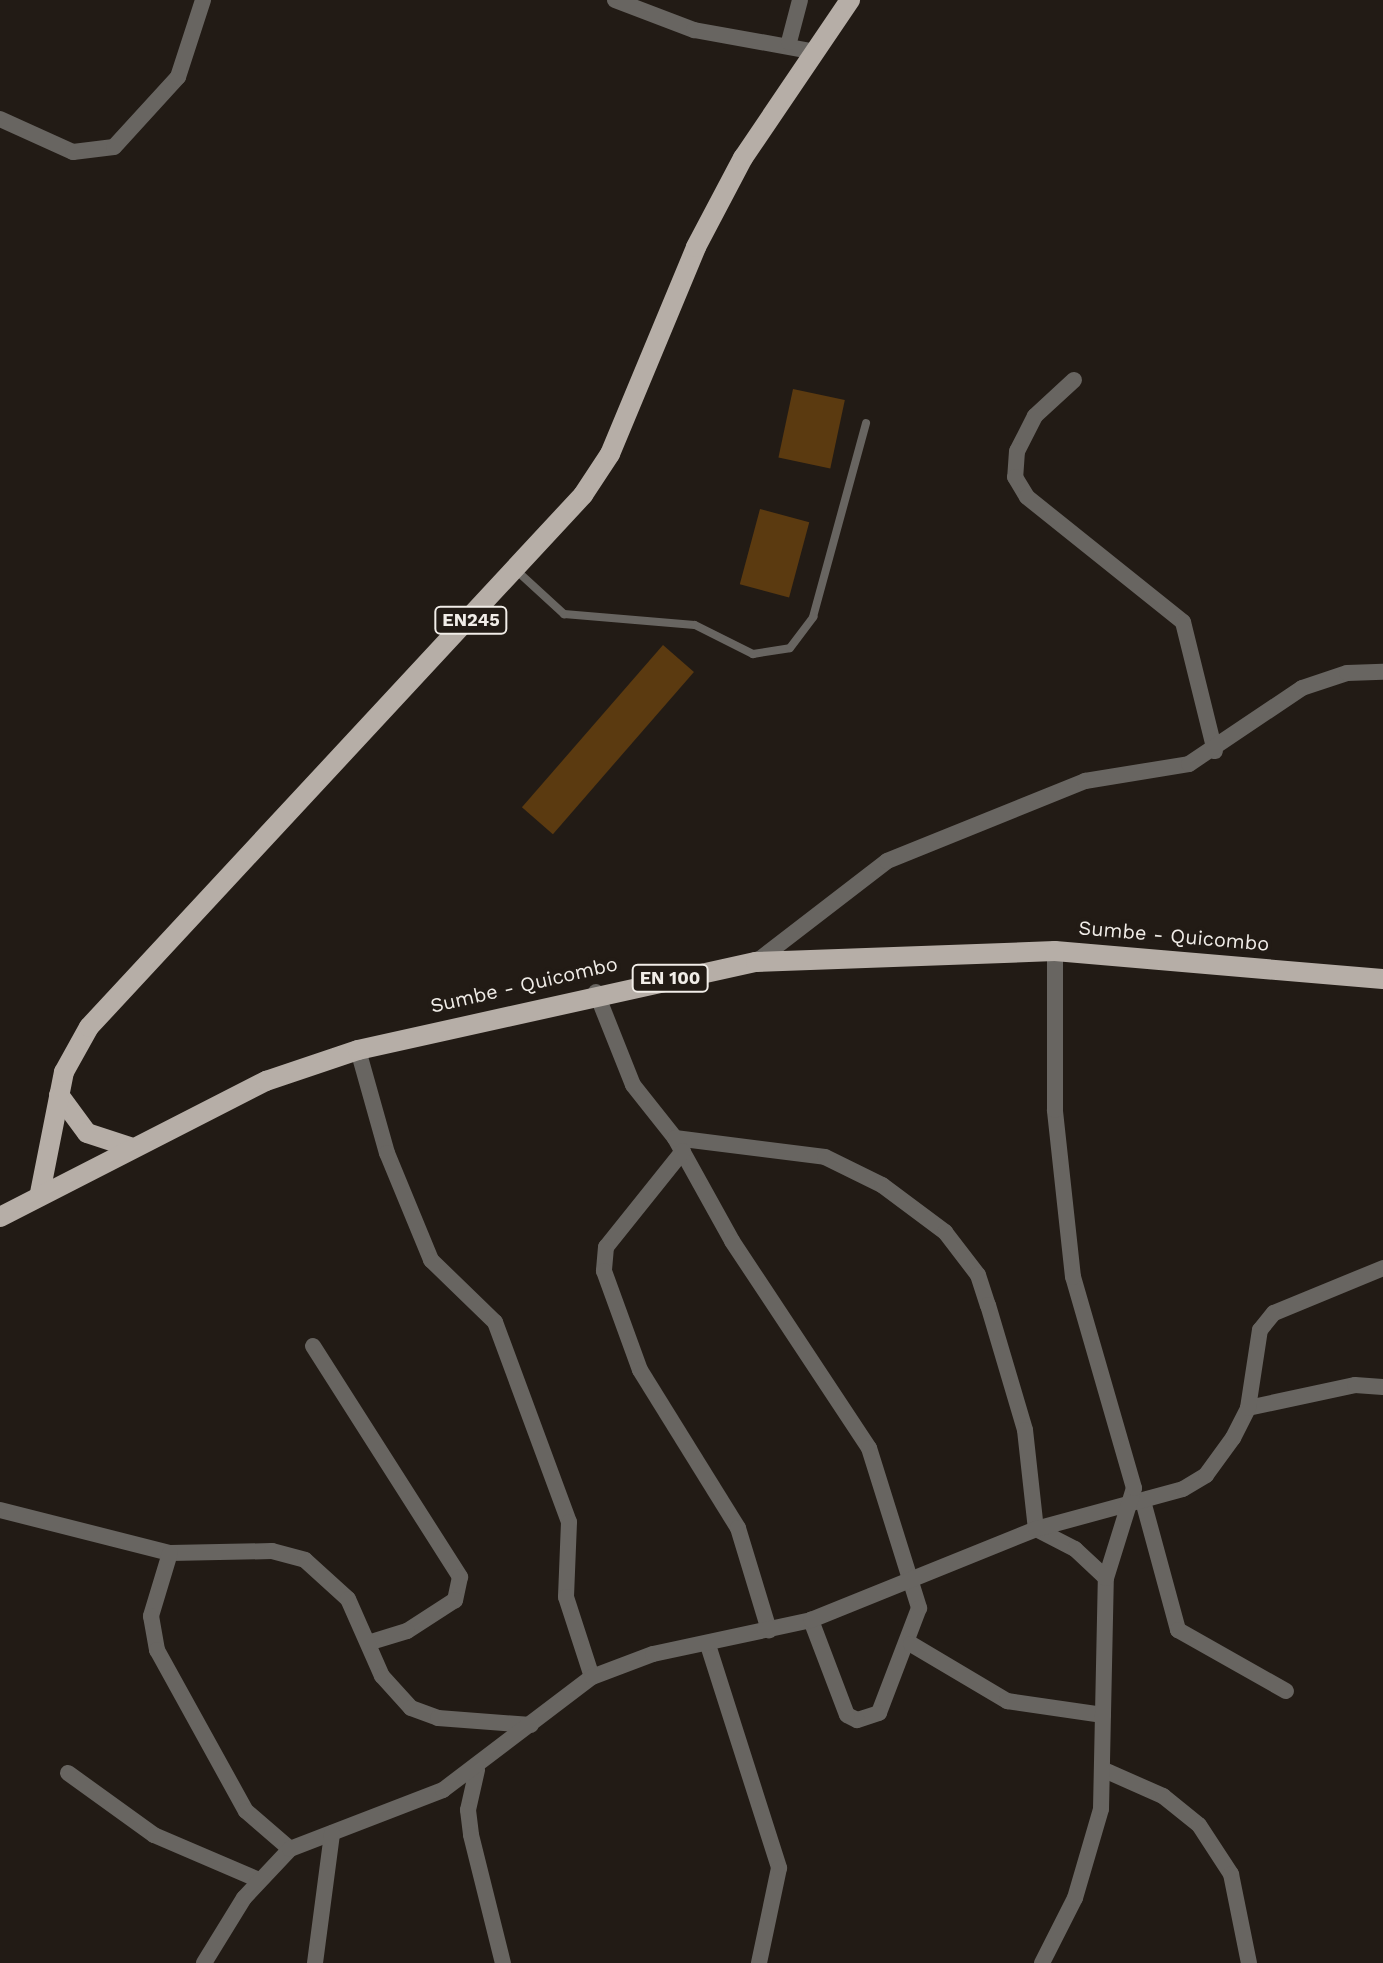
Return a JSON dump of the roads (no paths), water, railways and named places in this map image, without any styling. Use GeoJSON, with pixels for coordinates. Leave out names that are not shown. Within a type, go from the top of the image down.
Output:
{"type":"FeatureCollection","features":[{"type":"Feature","properties":{"kind":"main road","name":"EN245"},"geometry":{"type":"LineString","coordinates":[[40,1193],[59,1095],[89,1027],[517,571],[610,454],[696,247],[811,51],[850,0]]}},
{"type":"Feature","properties":{"kind":"main road","name":"Sumbe - Quicombo"},"geometry":{"type":"LineString","coordinates":[[0,1217],[40,1193],[266,1081],[358,1050],[596,992],[756,962],[1055,951],[1383,979]]}},
{"type":"Feature","properties":{"kind":"main road"},"geometry":{"type":"LineString","coordinates":[[59,1095],[87,1133],[130,1147]]}},
{"type":"Feature","properties":{"kind":"street"},"geometry":{"type":"LineString","coordinates":[[0,119],[73,152],[114,147],[178,77],[203,0]]}},
{"type":"Feature","properties":{"kind":"street"},"geometry":{"type":"LineString","coordinates":[[615,0],[694,30],[789,42],[811,51]]}},
{"type":"Feature","properties":{"kind":"street"},"geometry":{"type":"LineString","coordinates":[[789,42],[800,0]]}},
{"type":"Feature","properties":{"kind":"street"},"geometry":{"type":"LineString","coordinates":[[1074,380],[1035,416],[1017,451],[1015,477],[1027,497],[1183,622],[1215,751]]}},
{"type":"Feature","properties":{"kind":"street"},"geometry":{"type":"LineString","coordinates":[[756,962],[887,861],[1085,781],[1156,774],[1215,751],[1302,688],[1347,673],[1383,672]]}},
{"type":"Feature","properties":{"kind":"street"},"geometry":{"type":"LineString","coordinates":[[1055,951],[1055,1110],[1073,1277],[1127,1445],[1136,1503],[1178,1630],[1286,1691]]}},
{"type":"Feature","properties":{"kind":"street"},"geometry":{"type":"LineString","coordinates":[[596,992],[626,1073],[679,1145],[732,1241],[864,1439],[919,1608],[911,1644],[887,1704],[857,1720],[841,1703],[811,1620]]}},
{"type":"Feature","properties":{"kind":"street"},"geometry":{"type":"LineString","coordinates":[[358,1050],[387,1153],[431,1260],[495,1322],[569,1522],[566,1597],[592,1677]]}},
{"type":"Feature","properties":{"kind":"street"},"geometry":{"type":"LineString","coordinates":[[679,1145],[825,1157],[882,1185],[945,1232],[978,1275],[988,1305],[1025,1430],[1036,1529]]}},
{"type":"Feature","properties":{"kind":"street"},"geometry":{"type":"LineString","coordinates":[[679,1145],[606,1247],[604,1271],[640,1370],[738,1528],[769,1630]]}},
{"type":"Feature","properties":{"kind":"street"},"geometry":{"type":"LineString","coordinates":[[204,1963],[259,1880],[290,1849],[477,1770],[592,1677],[653,1654],[708,1645],[811,1620],[1036,1529],[1136,1503],[1206,1475],[1248,1408],[1254,1351],[1274,1313],[1383,1268]]}},
{"type":"Feature","properties":{"kind":"street"},"geometry":{"type":"LineString","coordinates":[[313,1346],[460,1577],[455,1600],[407,1631],[371,1642]]}},
{"type":"Feature","properties":{"kind":"street"},"geometry":{"type":"LineString","coordinates":[[1248,1408],[1355,1385],[1383,1387]]}},
{"type":"Feature","properties":{"kind":"street"},"geometry":{"type":"LineString","coordinates":[[1042,1963],[1085,1874],[1101,1809],[1106,1578],[1136,1503]]}},
{"type":"Feature","properties":{"kind":"street"},"geometry":{"type":"LineString","coordinates":[[0,1510],[170,1553],[272,1551],[305,1560],[348,1599],[371,1642],[382,1676],[411,1708],[438,1718],[531,1725]]}},
{"type":"Feature","properties":{"kind":"street"},"geometry":{"type":"LineString","coordinates":[[1036,1529],[1075,1549],[1106,1578]]}},
{"type":"Feature","properties":{"kind":"street"},"geometry":{"type":"LineString","coordinates":[[170,1553],[151,1616],[157,1650],[246,1811],[290,1849]]}},
{"type":"Feature","properties":{"kind":"street"},"geometry":{"type":"LineString","coordinates":[[911,1644],[1007,1701],[1103,1715]]}},
{"type":"Feature","properties":{"kind":"street"},"geometry":{"type":"LineString","coordinates":[[708,1645],[779,1868],[759,1963]]}},
{"type":"Feature","properties":{"kind":"street"},"geometry":{"type":"LineString","coordinates":[[1102,1769],[1163,1796],[1199,1825],[1231,1874],[1249,1963]]}},
{"type":"Feature","properties":{"kind":"street"},"geometry":{"type":"LineString","coordinates":[[477,1770],[469,1823],[503,1963]]}},
{"type":"Feature","properties":{"kind":"street"},"geometry":{"type":"LineString","coordinates":[[68,1773],[154,1835],[259,1880]]}},
{"type":"Feature","properties":{"kind":"street"},"geometry":{"type":"LineString","coordinates":[[315,1963],[332,1833]]}},
{"type":"Feature","properties":{"kind":"lane"},"geometry":{"type":"LineString","coordinates":[[517,571],[564,614],[695,625],[753,654],[790,648],[813,617],[866,423]]}}]}
